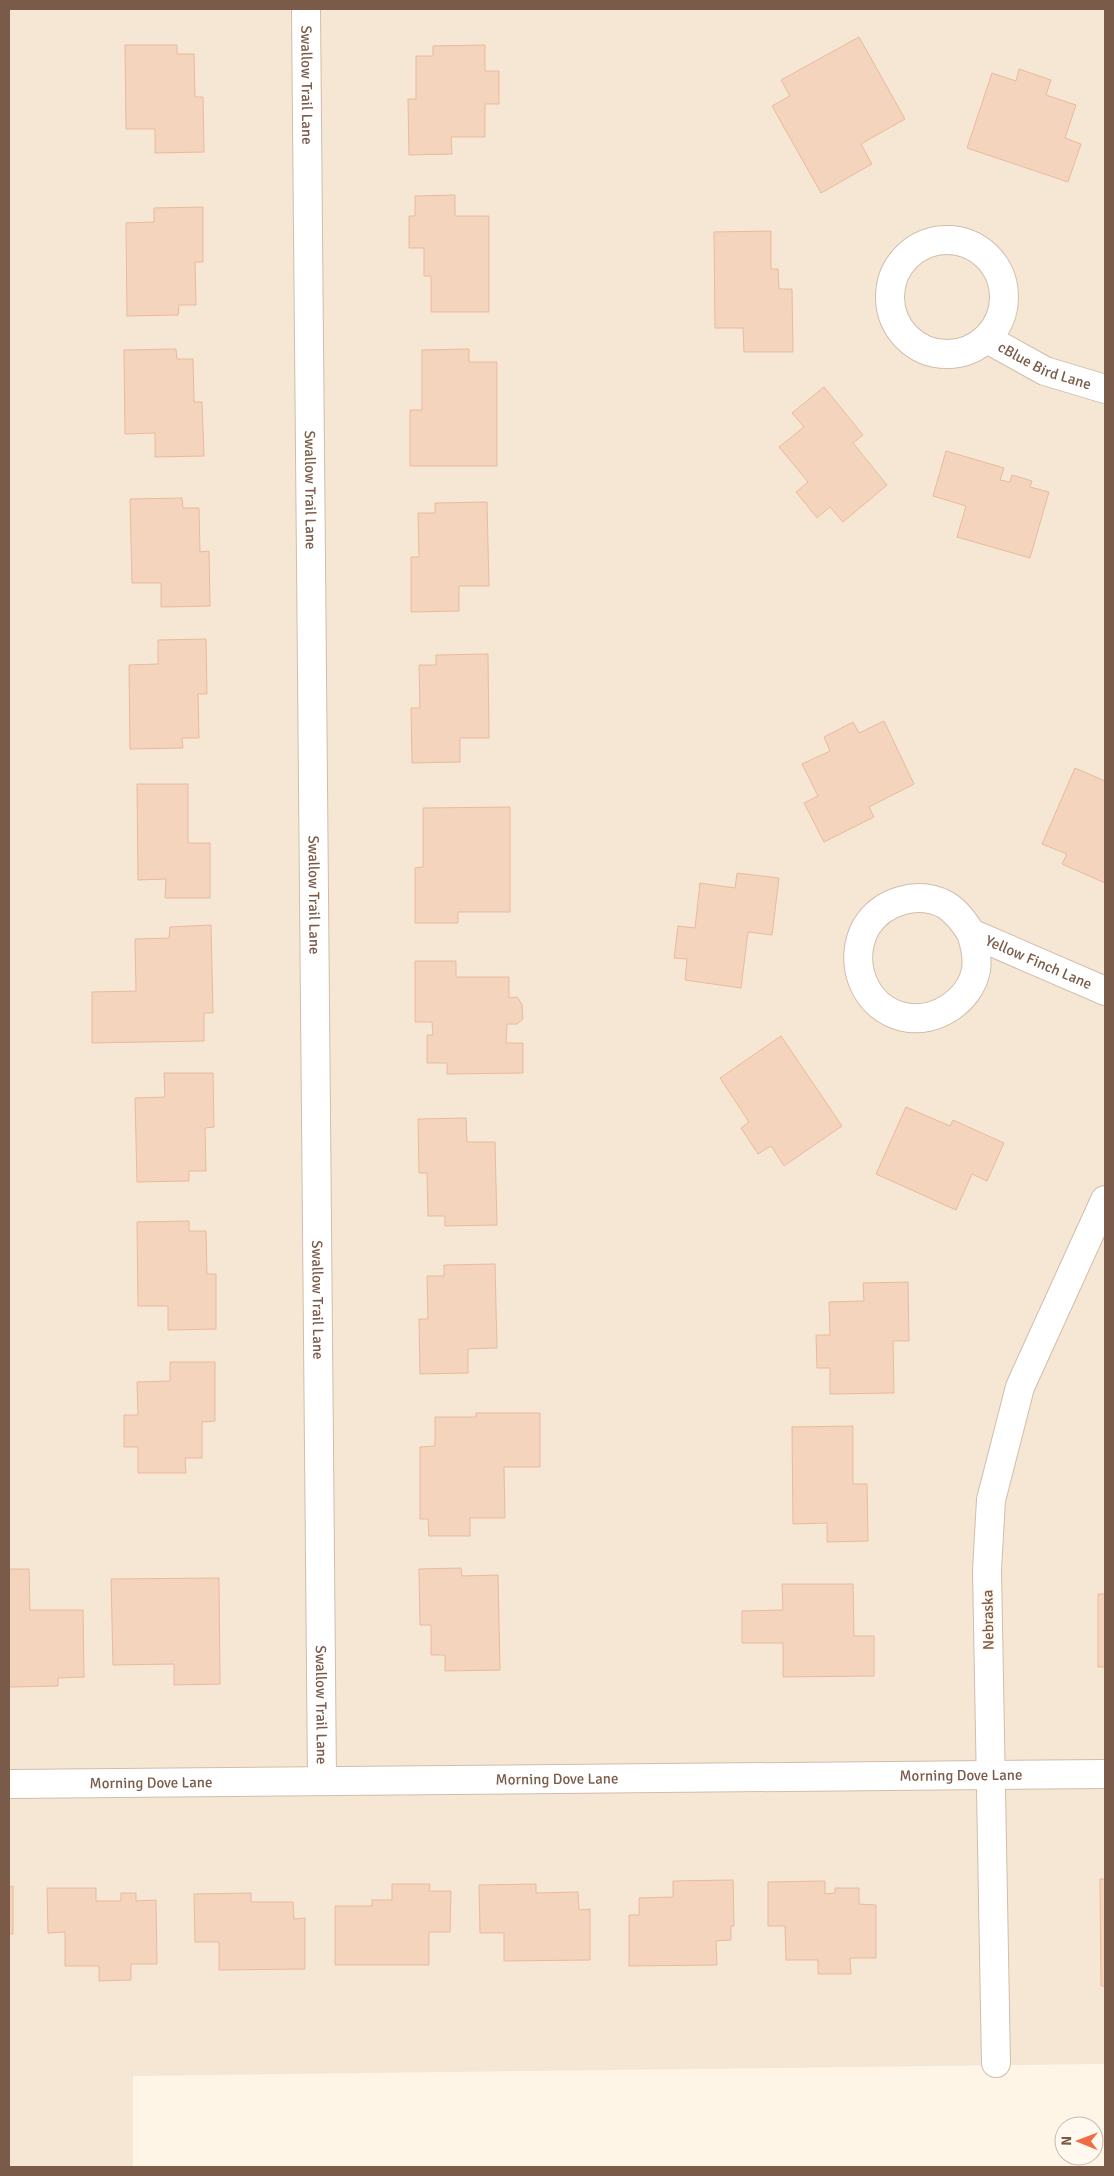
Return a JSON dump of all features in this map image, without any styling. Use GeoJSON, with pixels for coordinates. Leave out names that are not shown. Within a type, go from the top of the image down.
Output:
{"type":"FeatureCollection","features":[{"type":"Feature","properties":{"kind":"street","name":"Swallow Trail Lane"},"geometry":{"type":"LineString","coordinates":[[306,9],[322,1781]]}},
{"type":"Feature","properties":{"kind":"street","name":"cBlue Bird Lane"},"geometry":{"type":"LineString","coordinates":[[950,240],[968,244],[984,253],[996,268],[1003,286],[1004,305],[998,324],[986,339],[970,350],[952,355],[933,354],[916,346],[902,333],[892,317],[889,298],[892,280],[900,263],[914,250],[931,242],[950,240]]}},
{"type":"Feature","properties":{"kind":"street","name":"cBlue Bird Lane"},"geometry":{"type":"LineString","coordinates":[[986,339],[1045,370],[1105,389]]}},
{"type":"Feature","properties":{"kind":"street","name":"Yellow Finch Lane"},"geometry":{"type":"LineString","coordinates":[[972,933],[976,951],[976,970],[969,988],[957,1002],[942,1013],[924,1018],[904,1017],[885,1010],[870,996],[860,977],[857,957],[861,936],[872,918],[888,906],[907,899],[928,899],[946,905],[961,917],[972,933],[1105,991]]}},
{"type":"Feature","properties":{"kind":"street","name":"Nebraska"},"geometry":{"type":"LineString","coordinates":[[996,2063],[987,1570],[992,1500],[1020,1387],[1105,1200]]}},
{"type":"Feature","properties":{"kind":"street","name":"Morning Dove Lane"},"geometry":{"type":"LineString","coordinates":[[9,1784],[1105,1774]]}},
{"type":"Feature","properties":{"kind":"shaded area"},"geometry":{"type":"Polygon","coordinates":[[[9,9],[1105,9],[1105,2064],[133,2076],[133,2167],[9,2167],[9,9]]]}},
{"type":"Feature","properties":{"kind":"building"},"geometry":{"type":"Polygon","coordinates":[[[859,37],[905,119],[861,144],[872,164],[821,193],[772,106],[790,96],[781,80],[859,37]]]}},
{"type":"Feature","properties":{"kind":"building"},"geometry":{"type":"Polygon","coordinates":[[[125,45],[177,45],[177,54],[194,54],[195,97],[203,97],[204,152],[155,153],[155,129],[126,129],[125,45]]]}},
{"type":"Feature","properties":{"kind":"building"},"geometry":{"type":"Polygon","coordinates":[[[485,45],[485,71],[499,71],[499,104],[485,104],[485,137],[451,137],[452,154],[409,155],[408,99],[416,99],[416,56],[433,56],[433,46],[485,45]]]}},
{"type":"Feature","properties":{"kind":"building"},"geometry":{"type":"Polygon","coordinates":[[[1019,69],[1051,80],[1046,95],[1076,105],[1065,138],[1081,144],[1068,182],[967,148],[992,73],[1016,81],[1019,69]]]}},
{"type":"Feature","properties":{"kind":"building"},"geometry":{"type":"Polygon","coordinates":[[[455,195],[455,216],[489,216],[489,312],[431,312],[431,276],[424,276],[424,248],[409,248],[409,216],[415,216],[415,196],[455,195]]]}},
{"type":"Feature","properties":{"kind":"building"},"geometry":{"type":"Polygon","coordinates":[[[203,207],[203,262],[195,262],[196,305],[179,305],[178,315],[127,316],[126,223],[154,222],[154,208],[203,207]]]}},
{"type":"Feature","properties":{"kind":"building"},"geometry":{"type":"Polygon","coordinates":[[[771,231],[771,269],[778,269],[779,289],[792,289],[793,352],[744,352],[743,328],[715,328],[714,232],[771,231]]]}},
{"type":"Feature","properties":{"kind":"building"},"geometry":{"type":"Polygon","coordinates":[[[176,349],[177,359],[193,359],[194,402],[202,402],[204,456],[155,457],[155,433],[125,434],[124,350],[176,349]]]}},
{"type":"Feature","properties":{"kind":"building"},"geometry":{"type":"Polygon","coordinates":[[[469,349],[469,362],[497,362],[497,466],[410,466],[410,410],[422,410],[422,350],[469,349]]]}},
{"type":"Feature","properties":{"kind":"building"},"geometry":{"type":"Polygon","coordinates":[[[824,387],[863,435],[853,443],[887,485],[843,522],[830,507],[817,518],[796,492],[808,482],[779,447],[804,427],[792,413],[824,387]]]}},
{"type":"Feature","properties":{"kind":"building"},"geometry":{"type":"Polygon","coordinates":[[[946,451],[1004,468],[1000,480],[1010,482],[1012,475],[1032,481],[1030,487],[1049,492],[1030,558],[957,537],[966,506],[933,496],[946,451]]]}},
{"type":"Feature","properties":{"kind":"building"},"geometry":{"type":"Polygon","coordinates":[[[182,498],[183,508],[199,508],[200,552],[209,551],[210,606],[161,607],[161,583],[132,583],[130,499],[182,498]]]}},
{"type":"Feature","properties":{"kind":"building"},"geometry":{"type":"Polygon","coordinates":[[[487,502],[489,586],[459,586],[459,611],[411,612],[411,557],[419,557],[418,513],[435,513],[435,503],[487,502]]]}},
{"type":"Feature","properties":{"kind":"building"},"geometry":{"type":"Polygon","coordinates":[[[206,639],[207,694],[198,694],[199,738],[182,738],[183,748],[130,749],[129,665],[158,664],[158,640],[206,639]]]}},
{"type":"Feature","properties":{"kind":"building"},"geometry":{"type":"Polygon","coordinates":[[[488,654],[489,738],[460,738],[460,762],[412,763],[411,708],[420,708],[419,665],[436,665],[436,655],[488,654]]]}},
{"type":"Feature","properties":{"kind":"building"},"geometry":{"type":"Polygon","coordinates":[[[884,721],[914,784],[869,807],[874,817],[824,842],[804,803],[818,796],[802,764],[830,751],[824,737],[853,722],[859,733],[884,721]]]}},
{"type":"Feature","properties":{"kind":"building"},"geometry":{"type":"Polygon","coordinates":[[[1075,768],[1105,781],[1105,883],[1062,864],[1067,854],[1042,844],[1075,768]]]}},
{"type":"Feature","properties":{"kind":"building"},"geometry":{"type":"Polygon","coordinates":[[[137,784],[188,784],[188,843],[210,843],[210,898],[165,898],[166,879],[138,880],[137,784]]]}},
{"type":"Feature","properties":{"kind":"building"},"geometry":{"type":"Polygon","coordinates":[[[510,807],[510,912],[458,912],[458,923],[415,923],[415,868],[423,867],[423,808],[510,807]]]}},
{"type":"Feature","properties":{"kind":"building"},"geometry":{"type":"Polygon","coordinates":[[[737,873],[779,878],[772,935],[748,932],[741,988],[685,980],[687,959],[674,958],[678,926],[695,928],[700,883],[735,888],[737,873]]]}},
{"type":"Feature","properties":{"kind":"building"},"geometry":{"type":"Polygon","coordinates":[[[211,925],[213,1013],[204,1013],[204,1041],[92,1043],[92,992],[136,991],[135,939],[169,938],[170,927],[211,925]]]}},
{"type":"Feature","properties":{"kind":"building"},"geometry":{"type":"Polygon","coordinates":[[[415,961],[456,961],[456,977],[509,977],[509,998],[517,997],[522,1004],[523,1019],[517,1024],[507,1024],[506,1043],[523,1043],[523,1073],[447,1074],[447,1063],[427,1063],[427,1035],[433,1035],[432,1022],[415,1022],[415,961]]]}},
{"type":"Feature","properties":{"kind":"building"},"geometry":{"type":"Polygon","coordinates":[[[781,1036],[842,1126],[784,1166],[771,1146],[758,1154],[741,1128],[749,1122],[720,1078],[781,1036]]]}},
{"type":"Feature","properties":{"kind":"building"},"geometry":{"type":"Polygon","coordinates":[[[164,1073],[213,1073],[214,1127],[205,1128],[206,1171],[189,1171],[189,1181],[137,1182],[135,1098],[165,1097],[164,1073]]]}},
{"type":"Feature","properties":{"kind":"building"},"geometry":{"type":"Polygon","coordinates":[[[906,1107],[950,1126],[953,1120],[1004,1143],[987,1181],[972,1174],[956,1210],[876,1174],[906,1107]]]}},
{"type":"Feature","properties":{"kind":"building"},"geometry":{"type":"Polygon","coordinates":[[[466,1118],[467,1142],[495,1142],[497,1225],[445,1226],[445,1216],[428,1216],[427,1173],[419,1173],[418,1119],[466,1118]]]}},
{"type":"Feature","properties":{"kind":"building"},"geometry":{"type":"Polygon","coordinates":[[[189,1221],[189,1231],[206,1231],[207,1274],[216,1274],[216,1329],[168,1330],[168,1306],[138,1306],[137,1222],[189,1221]]]}},
{"type":"Feature","properties":{"kind":"building"},"geometry":{"type":"Polygon","coordinates":[[[495,1264],[497,1348],[468,1349],[468,1373],[420,1374],[419,1319],[428,1319],[427,1276],[444,1276],[444,1265],[495,1264]]]}},
{"type":"Feature","properties":{"kind":"building"},"geometry":{"type":"Polygon","coordinates":[[[908,1282],[909,1341],[893,1341],[894,1393],[830,1394],[830,1368],[817,1368],[816,1335],[830,1335],[829,1302],[864,1301],[863,1283],[908,1282]]]}},
{"type":"Feature","properties":{"kind":"building"},"geometry":{"type":"Polygon","coordinates":[[[170,1362],[215,1362],[215,1421],[202,1422],[202,1458],[185,1458],[186,1473],[138,1473],[138,1447],[124,1447],[124,1415],[138,1415],[137,1382],[170,1381],[170,1362]]]}},
{"type":"Feature","properties":{"kind":"building"},"geometry":{"type":"Polygon","coordinates":[[[476,1413],[540,1413],[540,1467],[504,1467],[505,1518],[470,1518],[470,1536],[429,1536],[428,1519],[420,1519],[420,1447],[435,1446],[435,1417],[476,1417],[476,1413]]]}},
{"type":"Feature","properties":{"kind":"building"},"geometry":{"type":"Polygon","coordinates":[[[853,1426],[853,1484],[867,1484],[868,1541],[827,1542],[827,1523],[793,1524],[792,1427],[853,1426]]]}},
{"type":"Feature","properties":{"kind":"building"},"geometry":{"type":"Polygon","coordinates":[[[461,1568],[462,1576],[498,1575],[500,1670],[445,1671],[445,1655],[431,1655],[431,1625],[420,1625],[419,1569],[461,1568]]]}},
{"type":"Feature","properties":{"kind":"building"},"geometry":{"type":"Polygon","coordinates":[[[9,1569],[29,1569],[30,1610],[83,1610],[84,1677],[58,1678],[58,1686],[9,1687],[9,1569]]]}},
{"type":"Feature","properties":{"kind":"building"},"geometry":{"type":"Polygon","coordinates":[[[219,1578],[220,1684],[174,1685],[174,1664],[113,1665],[111,1579],[219,1578]]]}},
{"type":"Feature","properties":{"kind":"building"},"geometry":{"type":"Polygon","coordinates":[[[782,1584],[853,1584],[854,1636],[874,1636],[874,1676],[783,1677],[783,1643],[742,1643],[742,1611],[783,1610],[782,1584]]]}},
{"type":"Feature","properties":{"kind":"building"},"geometry":{"type":"Polygon","coordinates":[[[1098,1594],[1105,1594],[1105,1667],[1098,1667],[1098,1594]]]}},
{"type":"Feature","properties":{"kind":"building"},"geometry":{"type":"Polygon","coordinates":[[[1100,1879],[1105,1879],[1105,1986],[1101,1986],[1100,1879]]]}},
{"type":"Feature","properties":{"kind":"building"},"geometry":{"type":"Polygon","coordinates":[[[733,1880],[734,1926],[731,1926],[731,1940],[716,1941],[717,1965],[629,1966],[629,1915],[639,1915],[639,1898],[673,1897],[673,1881],[733,1880]]]}},
{"type":"Feature","properties":{"kind":"building"},"geometry":{"type":"Polygon","coordinates":[[[825,1881],[825,1894],[835,1893],[835,1888],[859,1888],[859,1904],[876,1905],[876,1958],[850,1958],[851,1974],[818,1974],[818,1960],[786,1960],[785,1926],[768,1926],[768,1882],[825,1881]]]}},
{"type":"Feature","properties":{"kind":"building"},"geometry":{"type":"Polygon","coordinates":[[[392,1884],[430,1884],[429,1891],[451,1891],[450,1932],[429,1932],[429,1965],[335,1965],[335,1906],[372,1906],[372,1900],[392,1900],[392,1884]]]}},
{"type":"Feature","properties":{"kind":"building"},"geometry":{"type":"Polygon","coordinates":[[[536,1884],[536,1893],[578,1892],[579,1910],[590,1909],[590,1960],[504,1961],[504,1933],[480,1933],[479,1885],[536,1884]]]}},
{"type":"Feature","properties":{"kind":"building"},"geometry":{"type":"Polygon","coordinates":[[[13,1886],[13,1934],[9,1934],[9,1887],[13,1886]]]}},
{"type":"Feature","properties":{"kind":"building"},"geometry":{"type":"Polygon","coordinates":[[[47,1888],[96,1888],[96,1901],[121,1901],[121,1893],[136,1893],[136,1901],[156,1900],[157,1964],[131,1964],[131,1980],[99,1981],[99,1966],[65,1966],[65,1932],[48,1933],[47,1888]]]}},
{"type":"Feature","properties":{"kind":"building"},"geometry":{"type":"Polygon","coordinates":[[[251,1893],[251,1902],[293,1902],[294,1919],[305,1918],[305,1969],[219,1970],[219,1942],[195,1942],[194,1894],[251,1893]]]}}]}
